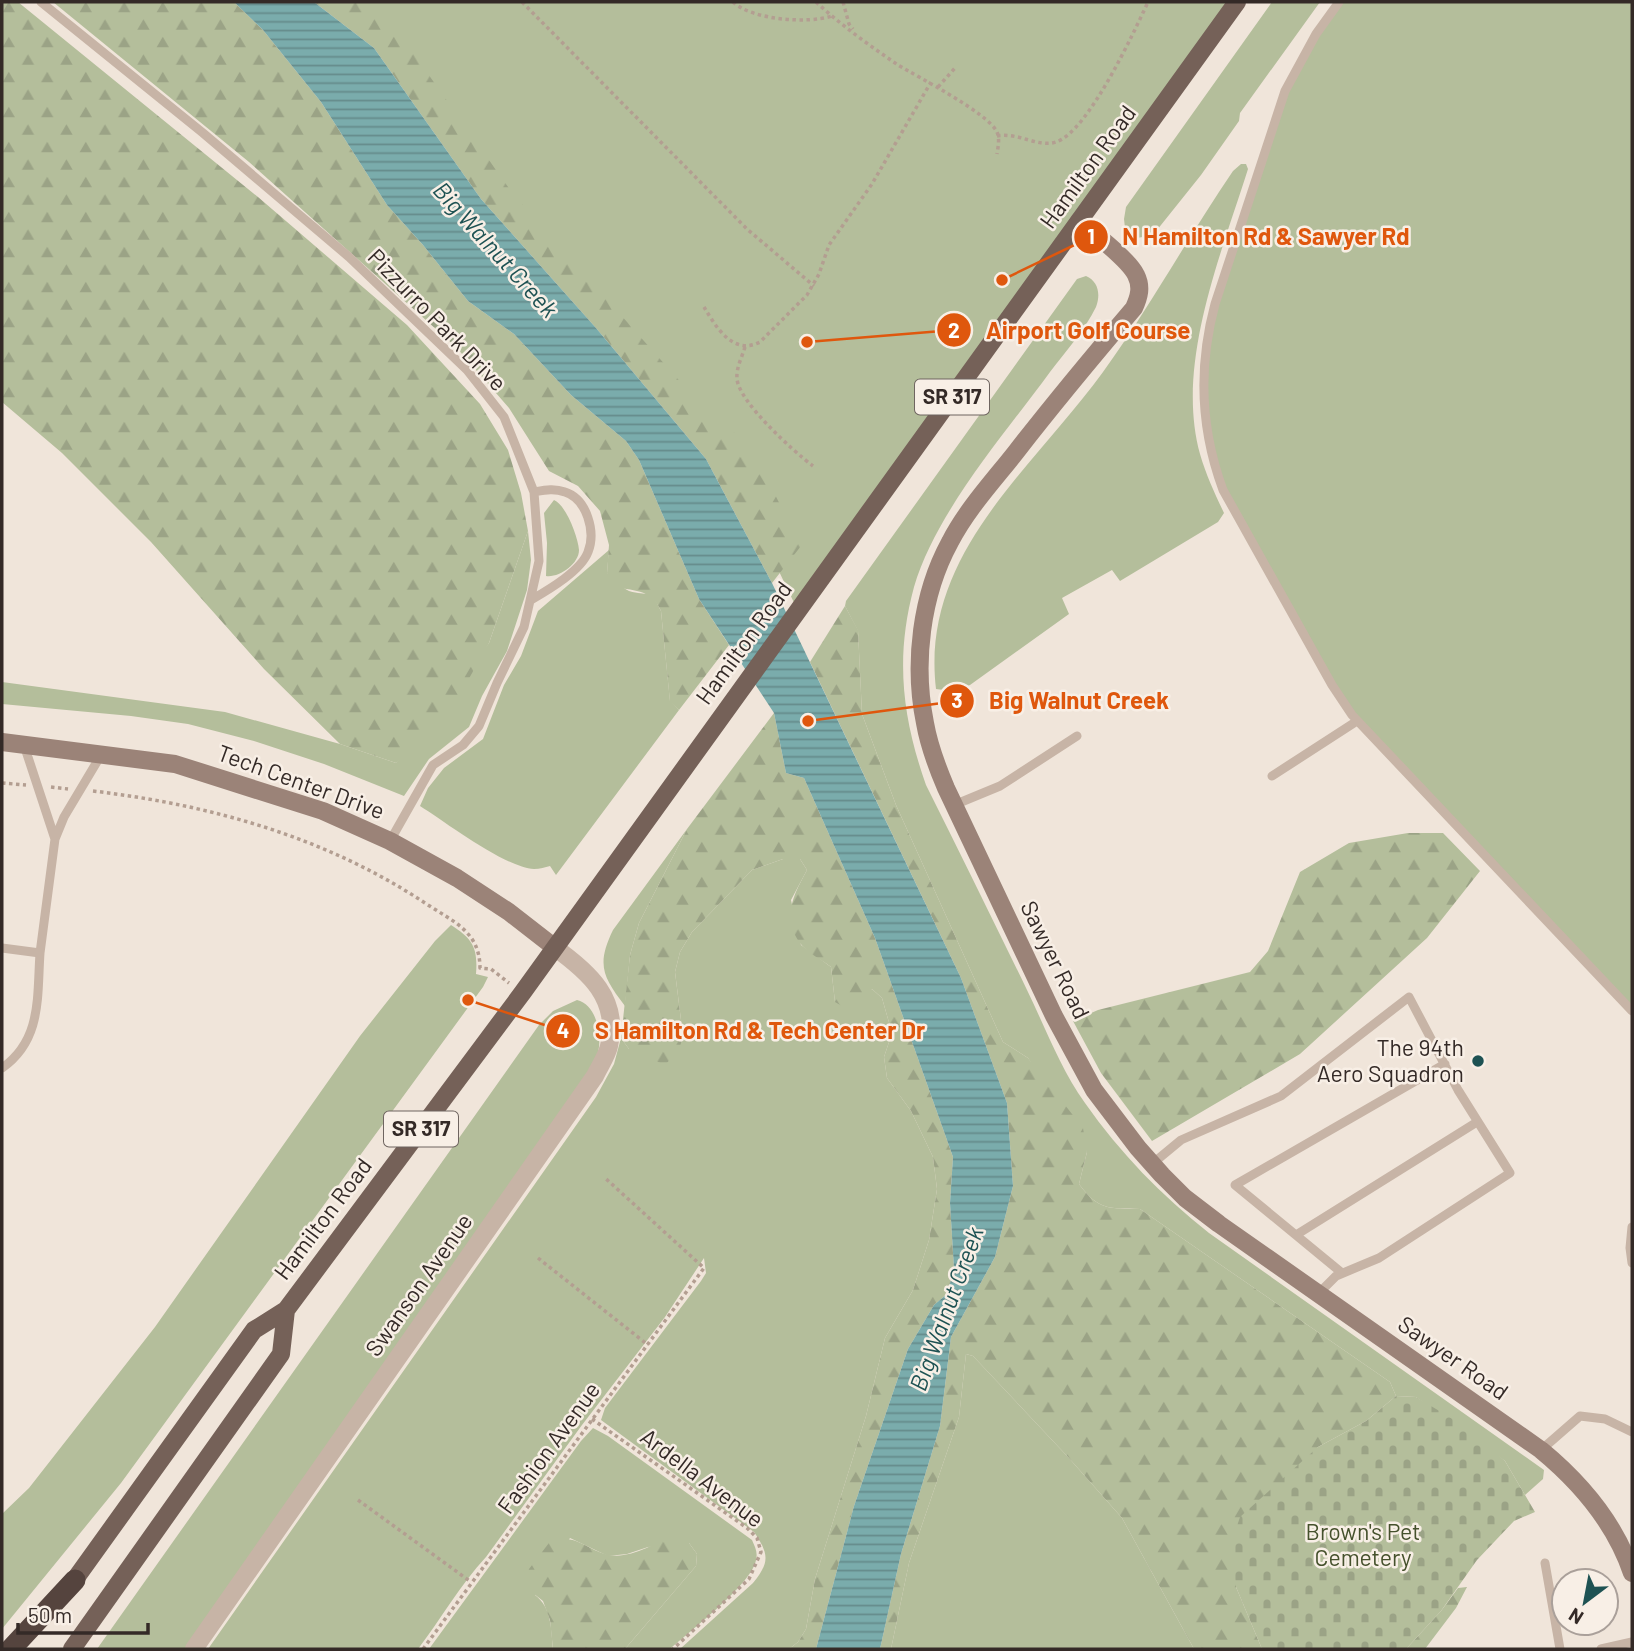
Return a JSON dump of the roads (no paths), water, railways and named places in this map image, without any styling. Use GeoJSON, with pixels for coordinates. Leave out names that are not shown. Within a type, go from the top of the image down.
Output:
{"type":"FeatureCollection","features":[{"type":"Feature","properties":{"kind":"highway"},"geometry":{"type":"LineString","coordinates":[[11,1649],[75,1580]]}},
{"type":"Feature","properties":{"kind":"main road","name":"Hamilton Road"},"geometry":{"type":"LineString","coordinates":[[24,1649],[254,1330],[286,1310],[523,992],[1237,2]]}},
{"type":"Feature","properties":{"kind":"main road","name":"Hamilton Road"},"geometry":{"type":"LineString","coordinates":[[72,1649],[281,1354],[286,1310]]}},
{"type":"Feature","properties":{"kind":"street","name":"Sawyer Road"},"geometry":{"type":"LineString","coordinates":[[1079,221],[1128,264],[1136,275],[1139,295],[1134,308],[1060,395],[950,541],[936,575],[922,632],[920,692],[933,757],[953,805],[1078,1062],[1114,1118],[1152,1164],[1185,1198],[1541,1450],[1579,1484],[1594,1503],[1619,1543],[1632,1573]]}},
{"type":"Feature","properties":{"kind":"street","name":"Tech Center Drive"},"geometry":{"type":"LineString","coordinates":[[2,742],[175,764],[323,811],[390,841],[457,878],[509,912],[554,947]]}},
{"type":"Feature","properties":{"kind":"street","name":"Swanson Avenue"},"geometry":{"type":"LineString","coordinates":[[194,1649],[595,1076],[609,1047],[610,1006],[578,964],[554,947]]}},
{"type":"Feature","properties":{"kind":"lane","name":"Pizzurro Park Drive"},"geometry":{"type":"LineString","coordinates":[[41,2],[307,221],[381,286],[459,363],[504,417],[534,492],[539,561],[524,627],[479,726],[463,745],[433,765],[390,841]]}},
{"type":"Feature","properties":{"kind":"lane"},"geometry":{"type":"LineString","coordinates":[[1339,2],[1306,52],[1285,91],[1210,323],[1203,395],[1212,460],[1223,490],[1332,685],[1357,721],[1632,1012]]}},
{"type":"Feature","properties":{"kind":"lane"},"geometry":{"type":"LineString","coordinates":[[531,600],[553,587],[575,568],[588,553],[592,532],[586,511],[568,492],[549,488],[534,492]]}},
{"type":"Feature","properties":{"kind":"lane"},"geometry":{"type":"LineString","coordinates":[[1272,776],[1357,721]]}},
{"type":"Feature","properties":{"kind":"lane"},"geometry":{"type":"LineString","coordinates":[[953,805],[1000,786],[1077,736]]}},
{"type":"Feature","properties":{"kind":"lane"},"geometry":{"type":"LineString","coordinates":[[24,745],[55,839]]}},
{"type":"Feature","properties":{"kind":"lane"},"geometry":{"type":"LineString","coordinates":[[2,1068],[15,1059],[36,1023],[40,953],[55,839],[64,817],[101,755]]}},
{"type":"Feature","properties":{"kind":"lane"},"geometry":{"type":"LineString","coordinates":[[2,948],[40,953]]}},
{"type":"Feature","properties":{"kind":"lane"},"geometry":{"type":"LineString","coordinates":[[1152,1164],[1181,1140],[1281,1096],[1409,997],[1477,1122],[1510,1173],[1379,1258],[1336,1276],[1318,1294]]}},
{"type":"Feature","properties":{"kind":"lane"},"geometry":{"type":"LineString","coordinates":[[1342,1273],[1235,1185],[1445,1064]]}},
{"type":"Feature","properties":{"kind":"lane"},"geometry":{"type":"LineString","coordinates":[[1296,1236],[1477,1122]]}},
{"type":"Feature","properties":{"kind":"lane"},"geometry":{"type":"LineString","coordinates":[[1632,1227],[1632,1263]]}},
{"type":"Feature","properties":{"kind":"lane"},"geometry":{"type":"LineString","coordinates":[[1541,1450],[1580,1416],[1605,1419],[1632,1432]]}},
{"type":"Feature","properties":{"kind":"lane"},"geometry":{"type":"LineString","coordinates":[[1545,1563],[1560,1649]]}},
{"type":"Feature","properties":{"kind":"lane"},"geometry":{"type":"LineString","coordinates":[[1601,1649],[1632,1642]]}},
{"type":"Feature","properties":{"kind":"water"},"geometry":{"type":"Polygon","coordinates":[[[234,2],[314,2],[374,48],[481,199],[596,328],[706,459],[772,583],[961,978],[1007,1103],[1013,1186],[995,1257],[951,1337],[940,1426],[901,1554],[880,1649],[816,1649],[854,1506],[908,1349],[934,1305],[947,1294],[954,1269],[950,1203],[953,1157],[875,938],[804,778],[786,773],[774,713],[699,599],[639,460],[626,441],[571,395],[514,334],[468,301],[387,205],[321,102],[263,30],[234,2]]]}},
{"type":"Feature","properties":{"kind":"place","name":"N Hamilton Rd & Sawyer Rd"},"geometry":{"type":"Point","coordinates":[1002,280]}},
{"type":"Feature","properties":{"kind":"place","name":"Airport Golf Course"},"geometry":{"type":"Point","coordinates":[807,342]}},
{"type":"Feature","properties":{"kind":"place","name":"Big Walnut Creek"},"geometry":{"type":"Point","coordinates":[808,721]}},
{"type":"Feature","properties":{"kind":"place","name":"S Hamilton Rd & Tech Center Dr"},"geometry":{"type":"Point","coordinates":[468,1000]}},
{"type":"Feature","properties":{"kind":"place","name":"The 94th Aero Squadron"},"geometry":{"type":"Point","coordinates":[1478,1061]}},
{"type":"Feature","properties":{"kind":"park label","name":"Brown's Pet Cemetery"},"geometry":{"type":"Point","coordinates":[1363,1545]}}]}
